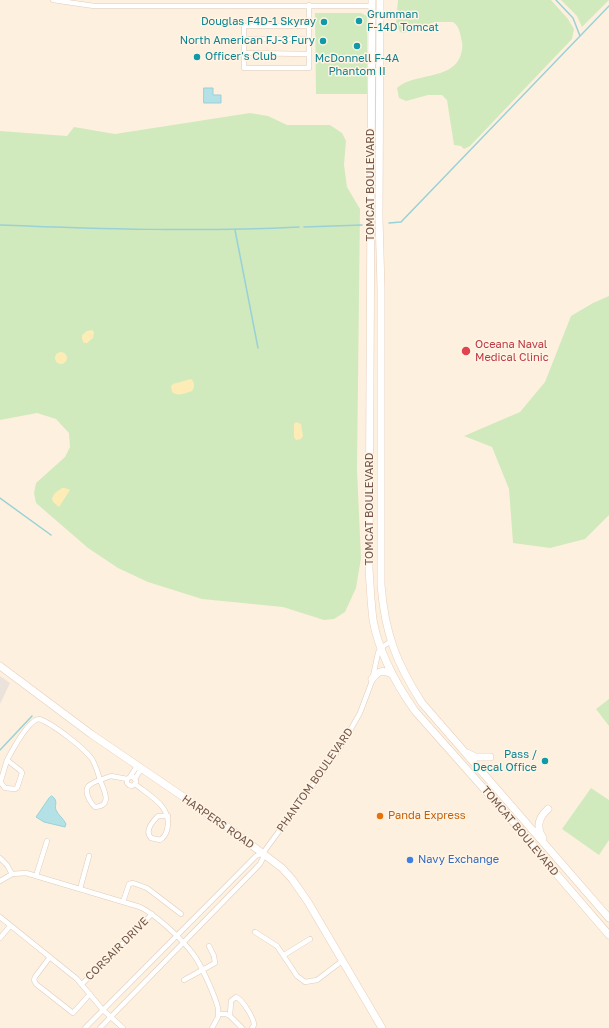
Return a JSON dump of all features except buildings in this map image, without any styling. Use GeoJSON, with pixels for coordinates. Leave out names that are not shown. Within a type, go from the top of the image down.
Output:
{"type":"FeatureCollection","features":[{"type":"Feature","properties":{"kind":"main road","name":"TOMCAT BOULEVARD"},"geometry":{"type":"LineString","coordinates":[[372,3],[369,568],[374,620],[381,648],[392,674],[415,711],[524,834],[609,935]]}},
{"type":"Feature","properties":{"kind":"main road","name":"TOMCAT BOULEVARD"},"geometry":{"type":"LineString","coordinates":[[380,3],[379,218],[381,288],[381,585],[386,624],[399,664],[422,703],[609,918]]}},
{"type":"Feature","properties":{"kind":"main road","name":"HARPERS ROAD"},"geometry":{"type":"LineString","coordinates":[[0,666],[57,710],[139,768],[229,828],[282,868],[292,878],[308,902],[382,1028]]}},
{"type":"Feature","properties":{"kind":"main road"},"geometry":{"type":"LineString","coordinates":[[372,679],[377,672],[380,671],[384,670],[392,674]]}},
{"type":"Feature","properties":{"kind":"main road"},"geometry":{"type":"LineString","coordinates":[[464,752],[475,757],[490,757]]}},
{"type":"Feature","properties":{"kind":"main road"},"geometry":{"type":"LineString","coordinates":[[548,809],[540,818],[538,825],[540,832],[555,856]]}},
{"type":"Feature","properties":{"kind":"street"},"geometry":{"type":"LineString","coordinates":[[53,0],[94,6],[233,2],[309,5],[380,3]]}},
{"type":"Feature","properties":{"kind":"street"},"geometry":{"type":"LineString","coordinates":[[94,0],[94,6]]}},
{"type":"Feature","properties":{"kind":"street"},"geometry":{"type":"LineString","coordinates":[[309,5],[309,26],[309,68],[244,68],[244,26],[309,26]]}},
{"type":"Feature","properties":{"kind":"street"},"geometry":{"type":"LineString","coordinates":[[244,40],[309,40]]}},
{"type":"Feature","properties":{"kind":"street"},"geometry":{"type":"LineString","coordinates":[[244,53],[309,54]]}},
{"type":"Feature","properties":{"kind":"street"},"geometry":{"type":"LineString","coordinates":[[381,648],[391,641]]}},
{"type":"Feature","properties":{"kind":"street","name":"PHANTOM BOULEVARD"},"geometry":{"type":"LineString","coordinates":[[100,1028],[260,864],[263,853],[340,748],[360,714],[372,679],[378,653],[381,648]]}},
{"type":"Feature","properties":{"kind":"street"},"geometry":{"type":"LineString","coordinates":[[7,760],[21,771],[22,774],[17,788],[15,789],[5,788],[1,783],[7,760],[29,726],[33,721],[39,719],[62,733],[84,750],[95,765],[100,780],[106,797],[106,800],[102,805],[95,807],[91,804],[86,790],[92,783],[100,780],[111,776],[128,778],[135,781],[160,803],[167,812],[168,816],[169,824],[166,835],[164,838],[157,840],[151,838],[147,831],[152,822],[158,816],[168,816]]}},
{"type":"Feature","properties":{"kind":"street"},"geometry":{"type":"LineString","coordinates":[[139,768],[135,781],[132,786],[129,785],[126,782],[128,778],[139,768]]}},
{"type":"Feature","properties":{"kind":"street"},"geometry":{"type":"LineString","coordinates":[[36,876],[47,841]]}},
{"type":"Feature","properties":{"kind":"street","name":"PHANTOM BOULEVARD"},"geometry":{"type":"LineString","coordinates":[[85,1028],[256,856],[263,853]]}},
{"type":"Feature","properties":{"kind":"street"},"geometry":{"type":"LineString","coordinates":[[80,889],[89,856]]}},
{"type":"Feature","properties":{"kind":"street"},"geometry":{"type":"LineString","coordinates":[[0,858],[7,865],[12,874]]}},
{"type":"Feature","properties":{"kind":"street"},"geometry":{"type":"LineString","coordinates":[[0,882],[12,874],[22,872],[140,907],[152,914],[193,953],[217,1005],[218,1014],[212,1028]]}},
{"type":"Feature","properties":{"kind":"street"},"geometry":{"type":"LineString","coordinates":[[123,902],[129,884],[132,882],[147,888],[181,914]]}},
{"type":"Feature","properties":{"kind":"street","name":"CORSAIR DRIVE"},"geometry":{"type":"LineString","coordinates":[[82,984],[152,914]]}},
{"type":"Feature","properties":{"kind":"street"},"geometry":{"type":"LineString","coordinates":[[0,917],[82,984],[103,1010],[123,1028]]}},
{"type":"Feature","properties":{"kind":"street"},"geometry":{"type":"LineString","coordinates":[[0,938],[10,926]]}},
{"type":"Feature","properties":{"kind":"street"},"geometry":{"type":"LineString","coordinates":[[255,932],[277,946],[297,976],[305,982],[317,980],[342,961]]}},
{"type":"Feature","properties":{"kind":"street"},"geometry":{"type":"LineString","coordinates":[[284,955],[310,939]]}},
{"type":"Feature","properties":{"kind":"street"},"geometry":{"type":"LineString","coordinates":[[184,980],[213,964],[215,961],[214,956],[209,946]]}},
{"type":"Feature","properties":{"kind":"street"},"geometry":{"type":"LineString","coordinates":[[50,958],[35,977],[34,980],[36,984],[73,1013],[90,994]]}},
{"type":"Feature","properties":{"kind":"street"},"geometry":{"type":"LineString","coordinates":[[230,1016],[231,1001],[234,998],[238,998],[254,1022],[252,1028]]}},
{"type":"Feature","properties":{"kind":"street"},"geometry":{"type":"LineString","coordinates":[[218,1014],[226,1014],[230,1016],[242,1028]]}},
{"type":"Feature","properties":{"kind":"shaded area"},"geometry":{"type":"Polygon","coordinates":[[[0,676],[10,683],[0,704],[0,676]]]}},
{"type":"Feature","properties":{"kind":"green space"},"geometry":{"type":"Polygon","coordinates":[[[398,0],[551,0],[568,19],[574,29],[572,39],[470,146],[464,149],[461,146],[454,145],[447,100],[442,95],[428,95],[406,101],[399,98],[397,88],[412,80],[440,73],[449,69],[455,64],[460,57],[462,48],[458,28],[453,22],[435,22],[404,33],[400,32],[396,24],[398,0]]]}},
{"type":"Feature","properties":{"kind":"green space"},"geometry":{"type":"Polygon","coordinates":[[[561,0],[609,0],[582,27],[577,16],[561,0]]]}},
{"type":"Feature","properties":{"kind":"green space"},"geometry":{"type":"Polygon","coordinates":[[[315,13],[361,13],[367,16],[367,94],[316,94],[315,13]]]}},
{"type":"Feature","properties":{"kind":"green space"},"geometry":{"type":"Polygon","coordinates":[[[250,113],[268,116],[287,125],[330,125],[342,133],[346,141],[344,165],[347,187],[360,209],[357,470],[361,558],[356,588],[345,612],[334,619],[324,620],[283,607],[202,599],[148,582],[118,568],[88,548],[36,503],[34,493],[36,483],[65,457],[70,447],[69,433],[56,419],[37,413],[0,420],[0,131],[67,136],[74,127],[115,134],[250,113]]]}},
{"type":"Feature","properties":{"kind":"green space"},"geometry":{"type":"Polygon","coordinates":[[[609,296],[609,515],[585,539],[550,548],[513,543],[509,489],[492,447],[464,436],[520,412],[545,382],[571,316],[593,303],[609,296]]]}},
{"type":"Feature","properties":{"kind":"green space"},"geometry":{"type":"Polygon","coordinates":[[[609,699],[609,726],[596,709],[609,699]]]}},
{"type":"Feature","properties":{"kind":"green space"},"geometry":{"type":"Polygon","coordinates":[[[591,788],[609,800],[609,840],[599,855],[562,829],[591,788]]]}},
{"type":"Feature","properties":{"kind":"sand"},"geometry":{"type":"Polygon","coordinates":[[[92,330],[94,332],[93,338],[87,343],[84,343],[82,335],[87,331],[92,330]]]}},
{"type":"Feature","properties":{"kind":"sand"},"geometry":{"type":"Polygon","coordinates":[[[59,352],[63,352],[67,358],[63,364],[59,364],[55,360],[55,356],[59,352]]]}},
{"type":"Feature","properties":{"kind":"sand"},"geometry":{"type":"Polygon","coordinates":[[[191,379],[194,385],[192,391],[184,394],[172,392],[171,386],[173,384],[191,379]]]}},
{"type":"Feature","properties":{"kind":"sand"},"geometry":{"type":"Polygon","coordinates":[[[296,422],[301,424],[303,436],[301,439],[296,440],[294,437],[294,424],[296,422]]]}},
{"type":"Feature","properties":{"kind":"sand"},"geometry":{"type":"Polygon","coordinates":[[[62,488],[70,490],[59,507],[53,502],[52,498],[55,493],[62,488]]]}},
{"type":"Feature","properties":{"kind":"water"},"geometry":{"type":"Polygon","coordinates":[[[204,88],[213,88],[213,95],[221,95],[221,103],[204,103],[204,88]]]}},
{"type":"Feature","properties":{"kind":"water"},"geometry":{"type":"Polygon","coordinates":[[[52,796],[56,801],[56,810],[58,814],[66,824],[65,827],[44,822],[36,817],[52,796]]]}},
{"type":"Feature","properties":{"kind":"waterway"},"geometry":{"type":"LineString","coordinates":[[556,0],[573,18],[580,36]]}},
{"type":"Feature","properties":{"kind":"waterway"},"geometry":{"type":"LineString","coordinates":[[389,223],[401,222],[609,6]]}},
{"type":"Feature","properties":{"kind":"waterway"},"geometry":{"type":"LineString","coordinates":[[0,225],[150,229],[262,229],[299,227]]}},
{"type":"Feature","properties":{"kind":"waterway"},"geometry":{"type":"LineString","coordinates":[[304,227],[362,225]]}},
{"type":"Feature","properties":{"kind":"waterway"},"geometry":{"type":"LineString","coordinates":[[235,230],[258,348]]}},
{"type":"Feature","properties":{"kind":"waterway"},"geometry":{"type":"LineString","coordinates":[[0,498],[51,535]]}},
{"type":"Feature","properties":{"kind":"waterway"},"geometry":{"type":"LineString","coordinates":[[0,750],[32,716]]}},
{"type":"Feature","properties":{"kind":"place","name":"Grumman F-14D Tomcat"},"geometry":{"type":"Point","coordinates":[359,21]}},
{"type":"Feature","properties":{"kind":"place","name":"Douglas F4D-1 Skyray"},"geometry":{"type":"Point","coordinates":[324,22]}},
{"type":"Feature","properties":{"kind":"place","name":"North American FJ-3 Fury"},"geometry":{"type":"Point","coordinates":[323,41]}},
{"type":"Feature","properties":{"kind":"place","name":"McDonnell F-4A Phantom II"},"geometry":{"type":"Point","coordinates":[357,46]}},
{"type":"Feature","properties":{"kind":"place","name":"Officer's Club"},"geometry":{"type":"Point","coordinates":[197,57]}},
{"type":"Feature","properties":{"kind":"place","name":"Oceana Naval Medical Clinic"},"geometry":{"type":"Point","coordinates":[466,351]}},
{"type":"Feature","properties":{"kind":"place","name":"Pass / Decal Office"},"geometry":{"type":"Point","coordinates":[545,761]}},
{"type":"Feature","properties":{"kind":"place","name":"Panda Express"},"geometry":{"type":"Point","coordinates":[380,816]}},
{"type":"Feature","properties":{"kind":"place","name":"Navy Exchange"},"geometry":{"type":"Point","coordinates":[410,860]}}]}
